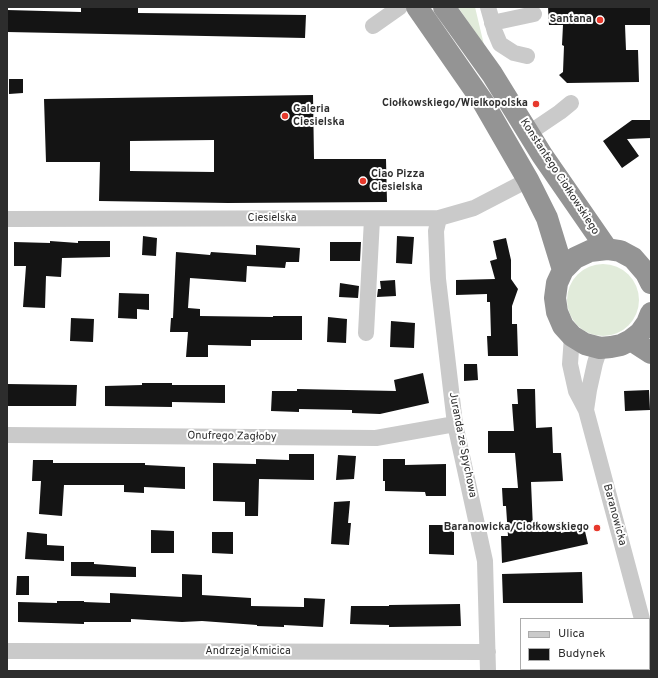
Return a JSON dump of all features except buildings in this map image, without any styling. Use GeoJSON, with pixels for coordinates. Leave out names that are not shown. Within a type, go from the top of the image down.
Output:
{"type":"FeatureCollection","features":[{"type":"Feature","properties":{"kind":"highway"},"geometry":{"type":"LineString","coordinates":[[417,7],[483,102],[528,180],[547,218],[563,270]]}},
{"type":"Feature","properties":{"kind":"highway","name":"Konstantego Ciołkowskiego"},"geometry":{"type":"LineString","coordinates":[[444,7],[492,74],[542,155],[607,249]]}},
{"type":"Feature","properties":{"kind":"highway"},"geometry":{"type":"LineString","coordinates":[[651,283],[646,273],[633,258],[620,252],[607,249],[590,251],[575,258],[563,270],[557,284],[554,298],[556,312],[563,326],[572,336],[585,344],[600,348],[621,345],[631,340],[640,333],[651,314]]}},
{"type":"Feature","properties":{"kind":"highway"},"geometry":{"type":"LineString","coordinates":[[631,340],[651,354]]}},
{"type":"Feature","properties":{"kind":"street"},"geometry":{"type":"LineString","coordinates":[[373,26],[400,7]]}},
{"type":"Feature","properties":{"kind":"street"},"geometry":{"type":"LineString","coordinates":[[488,7],[500,44],[514,53],[527,56]]}},
{"type":"Feature","properties":{"kind":"street"},"geometry":{"type":"LineString","coordinates":[[492,23],[534,14]]}},
{"type":"Feature","properties":{"kind":"street"},"geometry":{"type":"LineString","coordinates":[[529,133],[571,103]]}},
{"type":"Feature","properties":{"kind":"street","name":"Ciesielska"},"geometry":{"type":"LineString","coordinates":[[7,219],[439,218],[474,208],[528,180]]}},
{"type":"Feature","properties":{"kind":"street","name":"Juranda ze Spychowa"},"geometry":{"type":"LineString","coordinates":[[439,218],[436,231],[438,279],[456,424],[485,561],[488,671]]}},
{"type":"Feature","properties":{"kind":"street"},"geometry":{"type":"LineString","coordinates":[[366,334],[372,219]]}},
{"type":"Feature","properties":{"kind":"street","name":"Baranowicka"},"geometry":{"type":"LineString","coordinates":[[572,336],[570,364],[576,391],[586,410],[642,618]]}},
{"type":"Feature","properties":{"kind":"street","name":"Baranowicka"},"geometry":{"type":"LineString","coordinates":[[586,410],[595,362],[600,348]]}},
{"type":"Feature","properties":{"kind":"street","name":"Onufrego Zagłoby"},"geometry":{"type":"LineString","coordinates":[[7,435],[376,438],[456,424]]}},
{"type":"Feature","properties":{"kind":"street","name":"Andrzeja Kmicica"},"geometry":{"type":"LineString","coordinates":[[7,651],[488,652]]}},
{"type":"Feature","properties":{"kind":"green space"},"geometry":{"type":"Polygon","coordinates":[[[458,7],[475,7],[484,45],[458,7]]]}},
{"type":"Feature","properties":{"kind":"green space"},"geometry":{"type":"Polygon","coordinates":[[[596,264],[610,264],[617,266],[629,274],[637,286],[639,300],[637,314],[629,326],[617,334],[610,336],[596,336],[589,334],[577,326],[569,314],[567,307],[567,293],[569,286],[577,274],[589,266],[596,264]]]}},
{"type":"Feature","properties":{"kind":"place","name":"Santana"},"geometry":{"type":"Point","coordinates":[600,20]}},
{"type":"Feature","properties":{"kind":"place","name":"Ciołkowskiego/Wielkopolska"},"geometry":{"type":"Point","coordinates":[536,104]}},
{"type":"Feature","properties":{"kind":"place","name":"Galeria Ciesielska"},"geometry":{"type":"Point","coordinates":[285,116]}},
{"type":"Feature","properties":{"kind":"place","name":"Ciao Pizza Ciesielska"},"geometry":{"type":"Point","coordinates":[363,181]}},
{"type":"Feature","properties":{"kind":"place","name":"Baranowicka/Ciołkowskiego"},"geometry":{"type":"Point","coordinates":[597,528]}}]}
